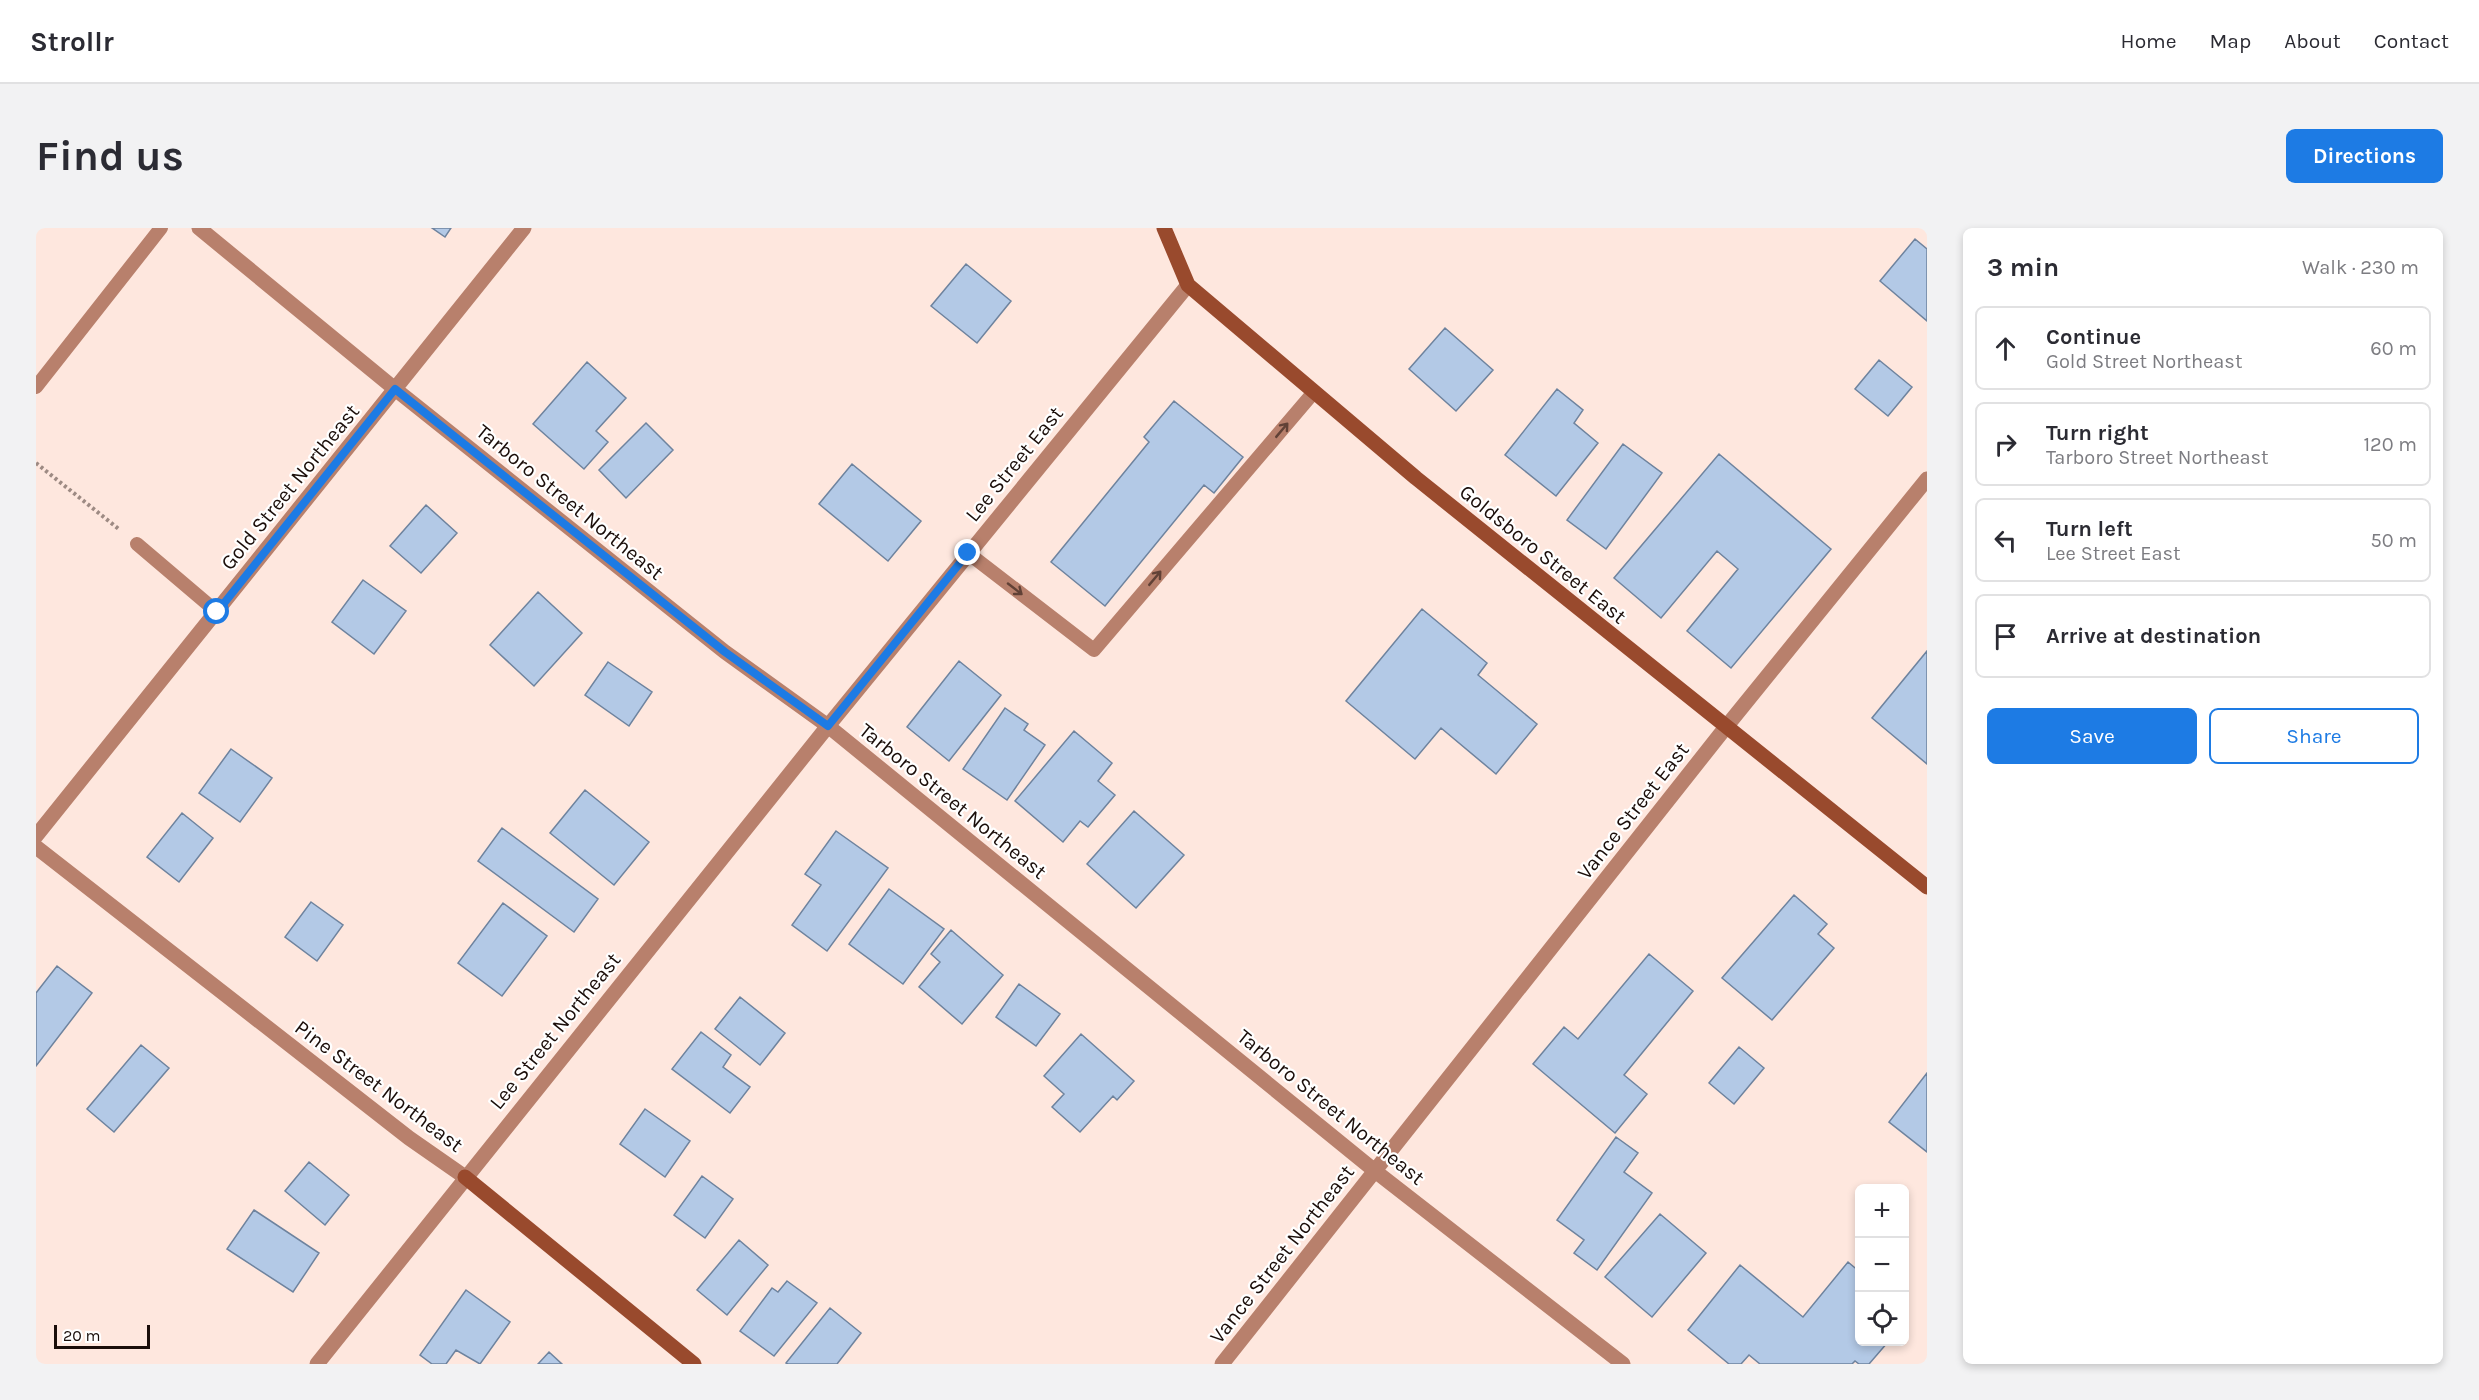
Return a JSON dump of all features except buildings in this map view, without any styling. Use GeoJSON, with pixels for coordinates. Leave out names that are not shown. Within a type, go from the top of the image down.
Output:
{"type":"FeatureCollection","features":[{"type":"Feature","properties":{"kind":"main road","name":"Goldsboro Street East"},"geometry":{"type":"LineString","coordinates":[[1164,228],[1188,285],[1416,478],[1927,887]]}},
{"type":"Feature","properties":{"kind":"main road","name":"Pine Street Northeast"},"geometry":{"type":"LineString","coordinates":[[465,1177],[694,1364]]}},
{"type":"Feature","properties":{"kind":"street","name":"Tarboro Street Northeast"},"geometry":{"type":"LineString","coordinates":[[199,228],[395,389],[725,652],[828,726],[1375,1170],[1623,1364]]}},
{"type":"Feature","properties":{"kind":"street","name":"Gold Street Northeast"},"geometry":{"type":"LineString","coordinates":[[36,836],[524,228]]}},
{"type":"Feature","properties":{"kind":"street","name":"Lee Street East"},"geometry":{"type":"LineString","coordinates":[[828,726],[1188,285]]}},
{"type":"Feature","properties":{"kind":"street","name":"Vance Street East"},"geometry":{"type":"LineString","coordinates":[[1375,1170],[1726,727],[1927,479]]}},
{"type":"Feature","properties":{"kind":"street","name":"Lee Street Northeast"},"geometry":{"type":"LineString","coordinates":[[317,1364],[828,726]]}},
{"type":"Feature","properties":{"kind":"street","name":"Pine Street Northeast"},"geometry":{"type":"LineString","coordinates":[[36,847],[409,1138],[465,1177]]}},
{"type":"Feature","properties":{"kind":"street","name":"Vance Street Northeast"},"geometry":{"type":"LineString","coordinates":[[1222,1364],[1375,1170]]}},
{"type":"Feature","properties":{"kind":"lane"},"geometry":{"type":"LineString","coordinates":[[36,387],[161,228]]}},
{"type":"Feature","properties":{"kind":"lane"},"geometry":{"type":"LineString","coordinates":[[968,553],[1094,650],[1314,392]]}},
{"type":"Feature","properties":{"kind":"lane"},"geometry":{"type":"LineString","coordinates":[[137,544],[217,612]]}},
{"type":"Feature","properties":{"kind":"path"},"geometry":{"type":"LineString","coordinates":[[36,463],[137,544]]}},
{"type":"Feature","properties":{"kind":"route"},"geometry":{"type":"LineString","coordinates":[[217,612],[395,389],[725,652],[828,726],[968,553]]}}]}
